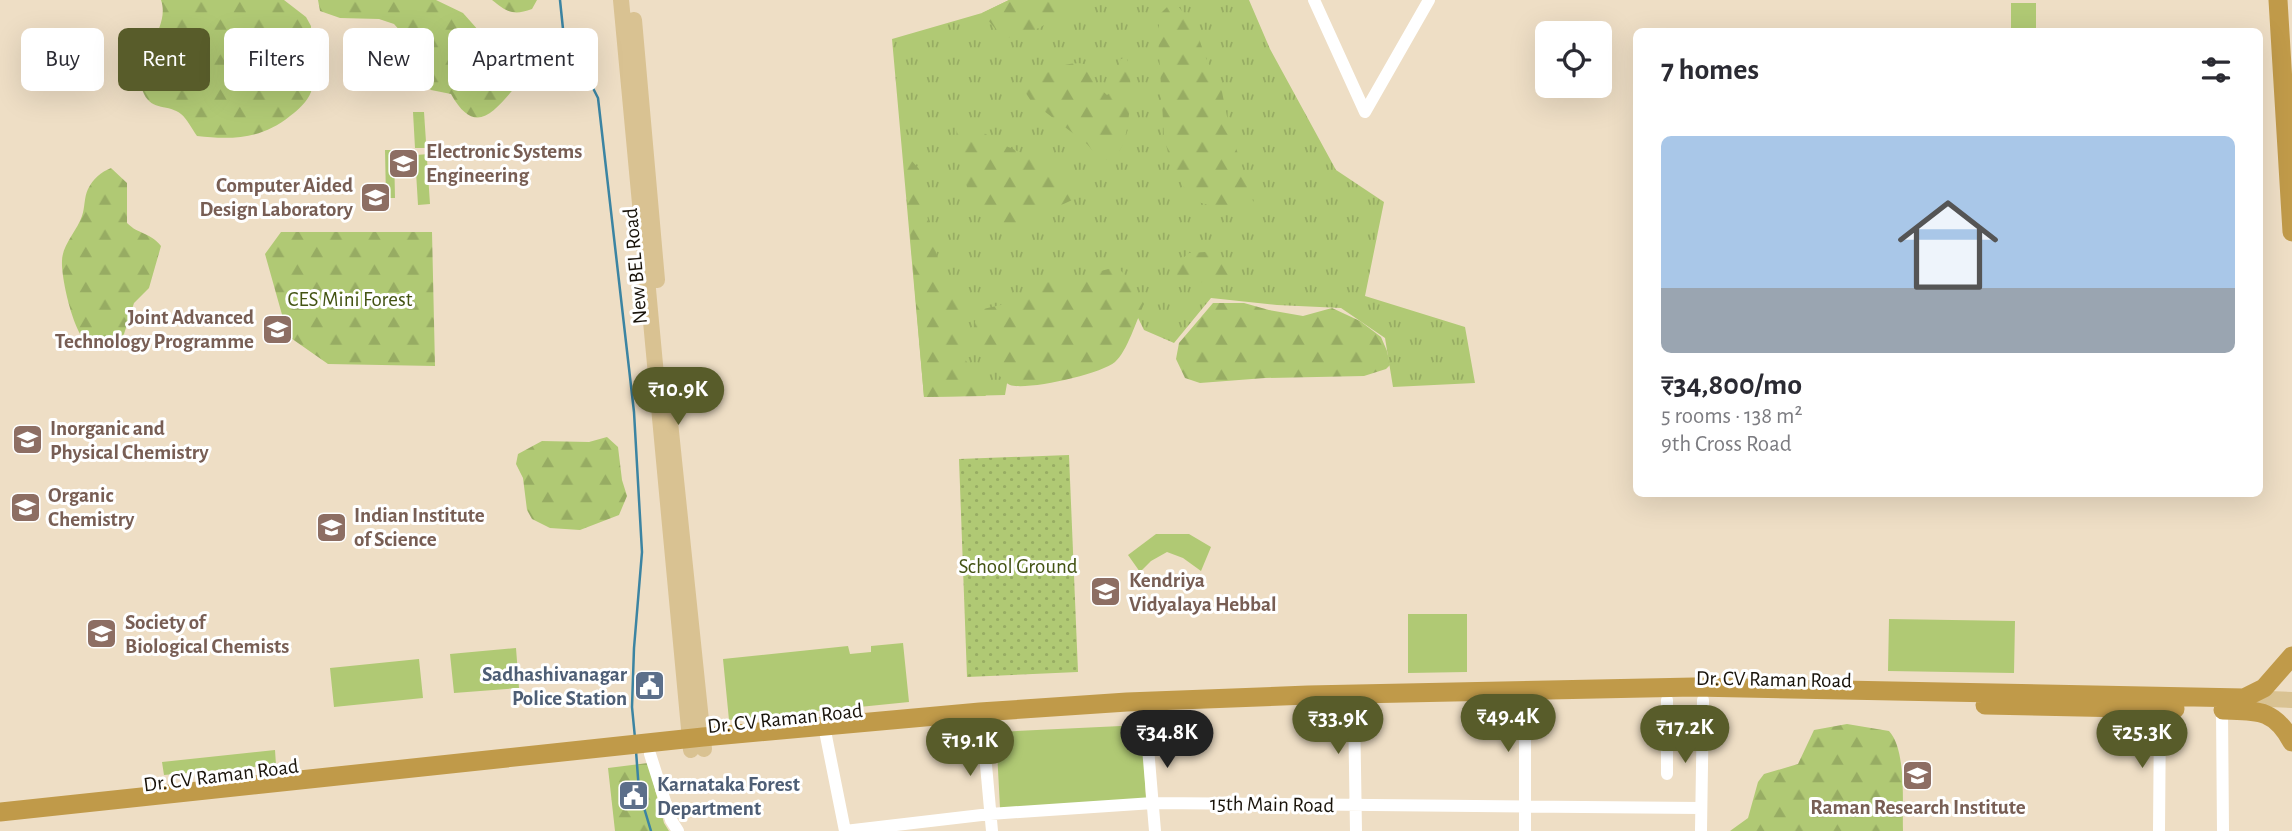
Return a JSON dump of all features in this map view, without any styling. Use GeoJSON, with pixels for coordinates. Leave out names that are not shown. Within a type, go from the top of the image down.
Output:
{"type":"FeatureCollection","features":[{"type":"Feature","properties":{"kind":"highway"},"geometry":{"type":"LineString","coordinates":[[2278,0],[2292,232]]}},
{"type":"Feature","properties":{"kind":"highway"},"geometry":{"type":"LineString","coordinates":[[2292,656],[2251,704],[2274,718],[2292,742]]}},
{"type":"Feature","properties":{"kind":"highway","name":"Dr. CV Raman Road"},"geometry":{"type":"LineString","coordinates":[[0,824],[980,712],[1127,702],[1308,695],[1695,687],[2251,704]]}},
{"type":"Feature","properties":{"kind":"highway","name":"Dr. CV Raman Road"},"geometry":{"type":"LineString","coordinates":[[697,743],[827,741],[982,721],[1145,712],[1353,706],[1703,700],[2222,710],[2251,704]]}},
{"type":"Feature","properties":{"kind":"highway","name":"Dr. CV Raman Road"},"geometry":{"type":"LineString","coordinates":[[0,812],[639,751]]}},
{"type":"Feature","properties":{"kind":"main road","name":"New BEL Road"},"geometry":{"type":"LineString","coordinates":[[621,0],[697,743]]}},
{"type":"Feature","properties":{"kind":"main road","name":"New BEL Road"},"geometry":{"type":"LineString","coordinates":[[632,0],[697,743]]}},
{"type":"Feature","properties":{"kind":"main road","name":"Dr. CV Raman Road"},"geometry":{"type":"LineString","coordinates":[[2251,704],[2292,701]]}},
{"type":"Feature","properties":{"kind":"main road","name":"Dr. CV Raman Road"},"geometry":{"type":"LineString","coordinates":[[2251,704],[2292,711]]}},
{"type":"Feature","properties":{"kind":"street"},"geometry":{"type":"LineString","coordinates":[[1319,4],[1366,113],[1429,0]]}},
{"type":"Feature","properties":{"kind":"street"},"geometry":{"type":"LineString","coordinates":[[1667,700],[1667,774]]}},
{"type":"Feature","properties":{"kind":"street"},"geometry":{"type":"LineString","coordinates":[[1701,831],[1703,700]]}},
{"type":"Feature","properties":{"kind":"street"},"geometry":{"type":"LineString","coordinates":[[1525,702],[1525,831]]}},
{"type":"Feature","properties":{"kind":"street"},"geometry":{"type":"LineString","coordinates":[[1353,706],[1356,831]]}},
{"type":"Feature","properties":{"kind":"street"},"geometry":{"type":"LineString","coordinates":[[2159,831],[2160,709]]}},
{"type":"Feature","properties":{"kind":"street"},"geometry":{"type":"LineString","coordinates":[[2222,710],[2223,831]]}},
{"type":"Feature","properties":{"kind":"street"},"geometry":{"type":"LineString","coordinates":[[1145,712],[1155,831]]}},
{"type":"Feature","properties":{"kind":"street"},"geometry":{"type":"LineString","coordinates":[[982,721],[992,831]]}},
{"type":"Feature","properties":{"kind":"street"},"geometry":{"type":"LineString","coordinates":[[827,741],[845,831]]}},
{"type":"Feature","properties":{"kind":"street"},"geometry":{"type":"LineString","coordinates":[[639,751],[678,831]]}},
{"type":"Feature","properties":{"kind":"street","name":"15th Main Road"},"geometry":{"type":"LineString","coordinates":[[845,831],[990,814],[1153,803],[1701,808]]}},
{"type":"Feature","properties":{"kind":"green space"},"geometry":{"type":"Polygon","coordinates":[[[161,0],[284,0],[306,17],[311,28],[224,28],[224,91],[311,91],[307,99],[296,111],[269,129],[246,136],[197,136],[181,114],[151,103],[143,91],[210,91],[210,28],[159,28],[163,12],[161,0]]]}},
{"type":"Feature","properties":{"kind":"green space"},"geometry":{"type":"Polygon","coordinates":[[[318,0],[436,0],[463,13],[476,28],[448,28],[448,91],[512,91],[485,116],[469,115],[460,108],[451,94],[434,91],[434,28],[398,28],[379,19],[340,18],[320,11],[318,0]]]}},
{"type":"Feature","properties":{"kind":"green space"},"geometry":{"type":"Polygon","coordinates":[[[492,0],[537,0],[532,9],[515,12],[506,10],[492,0]]]}},
{"type":"Feature","properties":{"kind":"green space"},"geometry":{"type":"Polygon","coordinates":[[[1009,0],[1249,0],[1270,49],[1336,170],[1384,202],[1365,296],[1465,327],[1475,383],[1393,387],[1385,338],[1341,308],[1211,298],[1174,343],[1144,330],[1117,275],[1021,302],[1005,395],[924,397],[892,39],[982,13],[1009,0]]]}},
{"type":"Feature","properties":{"kind":"green space"},"geometry":{"type":"Polygon","coordinates":[[[1009,0],[1085,0],[1039,28],[1004,39],[982,13],[1009,0]]]}},
{"type":"Feature","properties":{"kind":"green space"},"geometry":{"type":"Polygon","coordinates":[[[2011,3],[2036,3],[2036,28],[2011,28],[2011,3]]]}},
{"type":"Feature","properties":{"kind":"green space"},"geometry":{"type":"Polygon","coordinates":[[[1169,5],[1178,6],[1195,27],[1222,92],[1229,126],[1253,201],[1253,207],[1244,211],[1230,211],[1198,202],[1189,196],[1171,164],[1164,137],[1158,36],[1160,14],[1169,5]]]}},
{"type":"Feature","properties":{"kind":"green space"},"geometry":{"type":"Polygon","coordinates":[[[1126,57],[1130,86],[1128,123],[1123,144],[1113,161],[1098,157],[1087,144],[1031,101],[1022,87],[1053,69],[1079,63],[1088,65],[1095,84],[1107,95],[1115,89],[1116,73],[1121,59],[1126,57]]]}},
{"type":"Feature","properties":{"kind":"green space"},"geometry":{"type":"Polygon","coordinates":[[[413,112],[424,112],[426,142],[430,142],[431,148],[415,148],[413,112]]]}},
{"type":"Feature","properties":{"kind":"green space"},"geometry":{"type":"Polygon","coordinates":[[[955,116],[1006,146],[1058,169],[1082,191],[1081,196],[1046,212],[1026,230],[1015,230],[981,215],[972,202],[960,166],[955,116]]]}},
{"type":"Feature","properties":{"kind":"green space"},"geometry":{"type":"Polygon","coordinates":[[[385,150],[394,150],[395,198],[386,198],[385,150]]]}},
{"type":"Feature","properties":{"kind":"green space"},"geometry":{"type":"Polygon","coordinates":[[[903,151],[919,169],[929,226],[943,277],[963,304],[960,350],[986,396],[924,397],[903,151]]]}},
{"type":"Feature","properties":{"kind":"green space"},"geometry":{"type":"Polygon","coordinates":[[[430,154],[431,159],[427,159],[430,204],[418,205],[415,155],[430,154]]]}},
{"type":"Feature","properties":{"kind":"green space"},"geometry":{"type":"Polygon","coordinates":[[[111,168],[127,183],[127,223],[153,238],[161,246],[149,288],[134,303],[124,334],[121,338],[92,347],[80,334],[75,322],[64,281],[62,261],[64,249],[80,222],[88,189],[98,176],[111,168]]]}},
{"type":"Feature","properties":{"kind":"green space","name":"CES Mini Forest"},"geometry":{"type":"Polygon","coordinates":[[[281,232],[432,232],[435,366],[328,364],[288,336],[265,254],[281,232]]]}},
{"type":"Feature","properties":{"kind":"green space"},"geometry":{"type":"Polygon","coordinates":[[[1205,252],[1234,261],[1241,269],[1235,277],[1183,285],[1177,281],[1176,264],[1189,253],[1205,252]]]}},
{"type":"Feature","properties":{"kind":"green space"},"geometry":{"type":"Polygon","coordinates":[[[1116,267],[1124,273],[1144,304],[1128,343],[1115,362],[1095,372],[1047,384],[1019,386],[1005,382],[976,337],[974,326],[979,310],[1005,304],[1038,284],[1116,267]]]}},
{"type":"Feature","properties":{"kind":"green space"},"geometry":{"type":"Polygon","coordinates":[[[1213,303],[1244,303],[1303,316],[1332,308],[1360,321],[1381,337],[1390,365],[1386,369],[1364,376],[1265,378],[1200,383],[1185,378],[1176,359],[1179,343],[1213,303]]]}},
{"type":"Feature","properties":{"kind":"green space"},"geometry":{"type":"Polygon","coordinates":[[[607,437],[618,447],[627,496],[619,515],[580,530],[550,528],[532,519],[527,510],[523,478],[516,464],[518,454],[542,441],[589,442],[607,437]]]}},
{"type":"Feature","properties":{"kind":"green space","name":"School Ground"},"geometry":{"type":"Polygon","coordinates":[[[1069,455],[1078,672],[967,677],[959,459],[1069,455]]]}},
{"type":"Feature","properties":{"kind":"green space"},"geometry":{"type":"Polygon","coordinates":[[[1156,534],[1189,534],[1211,547],[1201,571],[1183,558],[1167,552],[1151,561],[1140,572],[1128,555],[1156,534]]]}},
{"type":"Feature","properties":{"kind":"green space"},"geometry":{"type":"Polygon","coordinates":[[[1408,614],[1467,614],[1467,672],[1408,673],[1408,614]]]}},
{"type":"Feature","properties":{"kind":"green space"},"geometry":{"type":"Polygon","coordinates":[[[1889,619],[2015,621],[2014,673],[1888,671],[1889,619]]]}},
{"type":"Feature","properties":{"kind":"green space"},"geometry":{"type":"Polygon","coordinates":[[[903,643],[909,702],[729,720],[723,659],[848,646],[850,654],[871,652],[871,646],[903,643]]]}},
{"type":"Feature","properties":{"kind":"green space"},"geometry":{"type":"Polygon","coordinates":[[[516,648],[519,688],[454,693],[450,654],[516,648]]]}},
{"type":"Feature","properties":{"kind":"green space"},"geometry":{"type":"Polygon","coordinates":[[[419,659],[423,698],[334,707],[330,668],[419,659]]]}},
{"type":"Feature","properties":{"kind":"green space"},"geometry":{"type":"Polygon","coordinates":[[[1847,724],[1889,731],[1895,740],[1901,764],[1903,831],[1730,831],[1748,818],[1758,782],[1764,774],[1798,764],[1814,730],[1847,724]]]}},
{"type":"Feature","properties":{"kind":"green space"},"geometry":{"type":"Polygon","coordinates":[[[1142,725],[1146,800],[1000,808],[996,732],[1142,725]]]}},
{"type":"Feature","properties":{"kind":"green space"},"geometry":{"type":"Polygon","coordinates":[[[275,750],[276,765],[164,775],[162,762],[275,750]]]}},
{"type":"Feature","properties":{"kind":"green space","name":"Karnataka Forest Department"},"geometry":{"type":"Polygon","coordinates":[[[648,763],[664,823],[669,831],[615,831],[608,768],[648,763]]]}},
{"type":"Feature","properties":{"kind":"waterway"},"geometry":{"type":"LineString","coordinates":[[560,0],[563,29],[598,98],[634,412],[642,552],[634,648],[632,707],[635,738]]}},
{"type":"Feature","properties":{"kind":"waterway"},"geometry":{"type":"LineString","coordinates":[[636,751],[639,791],[651,831]]}},
{"type":"Feature","properties":{"kind":"place","name":"Electronic Systems Engineering"},"geometry":{"type":"Point","coordinates":[403,163]}},
{"type":"Feature","properties":{"kind":"place","name":"Computer Aided Design Laboratory"},"geometry":{"type":"Point","coordinates":[376,197]}},
{"type":"Feature","properties":{"kind":"place","name":"Joint Advanced Technology Programme"},"geometry":{"type":"Point","coordinates":[277,329]}},
{"type":"Feature","properties":{"kind":"place","name":"Inorganic and Physical Chemistry"},"geometry":{"type":"Point","coordinates":[27,440]}},
{"type":"Feature","properties":{"kind":"place","name":"Organic Chemistry"},"geometry":{"type":"Point","coordinates":[25,507]}},
{"type":"Feature","properties":{"kind":"place","name":"Indian Institute of Science"},"geometry":{"type":"Point","coordinates":[331,527]}},
{"type":"Feature","properties":{"kind":"place","name":"Kendriya Vidyalaya Hebbal"},"geometry":{"type":"Point","coordinates":[1106,592]}},
{"type":"Feature","properties":{"kind":"place","name":"Society of Biological Chemists"},"geometry":{"type":"Point","coordinates":[102,634]}},
{"type":"Feature","properties":{"kind":"place","name":"Sadhashivanagar Police Station"},"geometry":{"type":"Point","coordinates":[650,686]}},
{"type":"Feature","properties":{"kind":"place","name":"Raman Research Institute"},"geometry":{"type":"Point","coordinates":[1918,775]}},
{"type":"Feature","properties":{"kind":"place","name":"Karnataka Forest Department"},"geometry":{"type":"Point","coordinates":[634,796]}}]}
